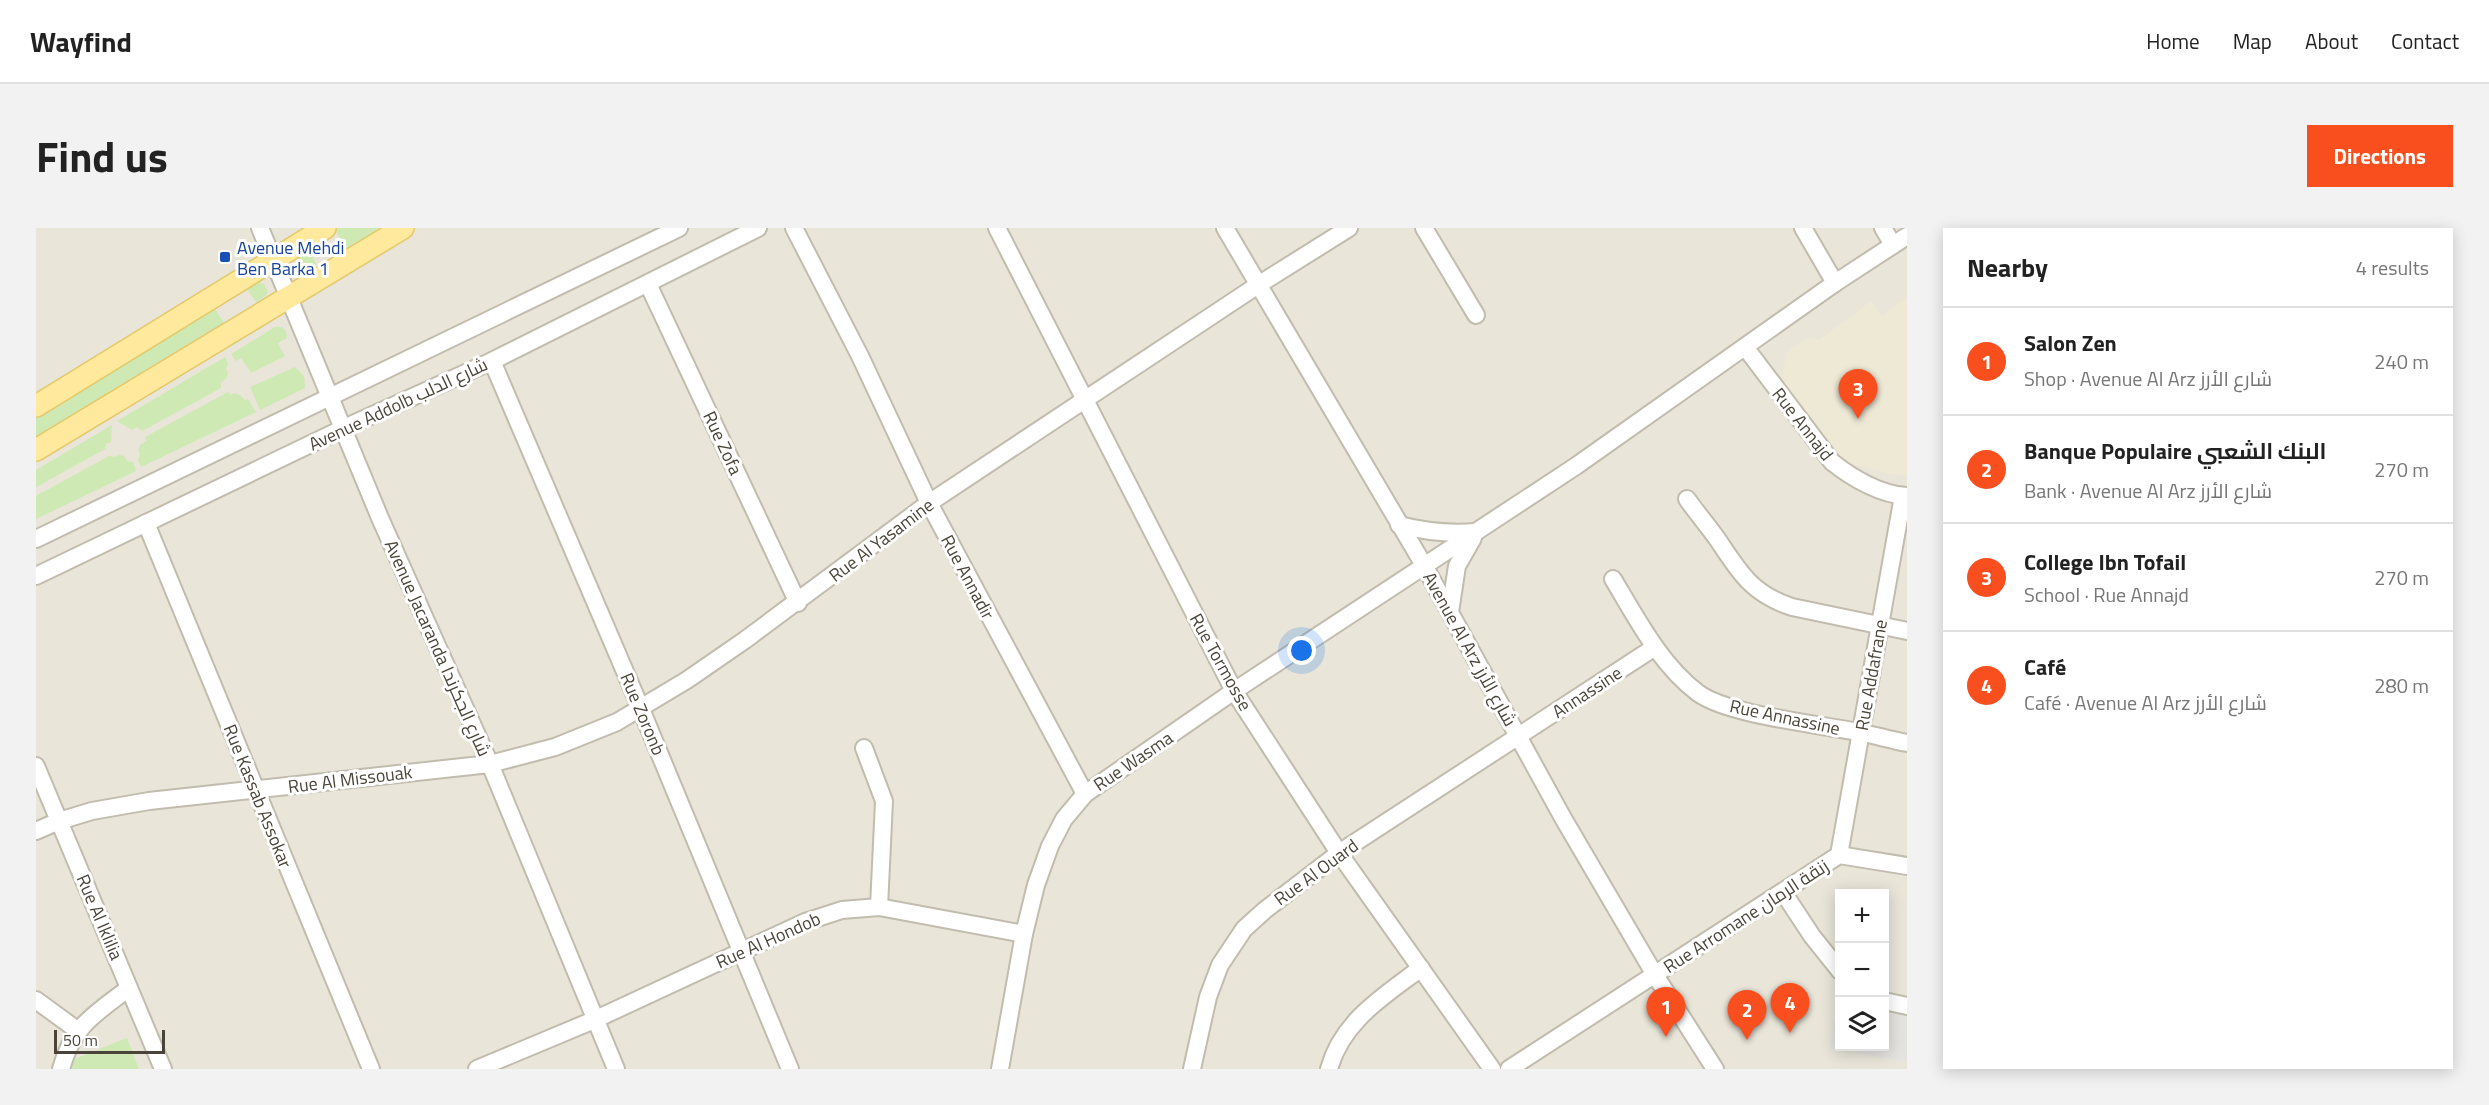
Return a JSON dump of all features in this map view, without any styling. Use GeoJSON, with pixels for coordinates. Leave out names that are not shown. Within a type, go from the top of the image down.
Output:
{"type":"FeatureCollection","features":[{"type":"Feature","properties":{"kind":"main road"},"geometry":{"type":"LineString","coordinates":[[36,406],[325,228]]}},
{"type":"Feature","properties":{"kind":"main road"},"geometry":{"type":"LineString","coordinates":[[36,450],[403,228]]}},
{"type":"Feature","properties":{"kind":"street","name":"Avenue Jacaranda شارع الجكرندا"},"geometry":{"type":"LineString","coordinates":[[260,228],[380,518],[490,764],[616,1069]]}},
{"type":"Feature","properties":{"kind":"street","name":"Avenue Addolb شارع الدلب"},"geometry":{"type":"LineString","coordinates":[[36,539],[679,228]]}},
{"type":"Feature","properties":{"kind":"street","name":"Avenue Addolb شارع الدلب"},"geometry":{"type":"LineString","coordinates":[[36,576],[344,428],[492,361],[758,228]]}},
{"type":"Feature","properties":{"kind":"street","name":"Rue Annadir"},"geometry":{"type":"LineString","coordinates":[[794,228],[860,356],[929,504],[1085,794]]}},
{"type":"Feature","properties":{"kind":"street","name":"Rue Tormosse"},"geometry":{"type":"LineString","coordinates":[[997,228],[1234,691],[1340,853],[1492,1069]]}},
{"type":"Feature","properties":{"kind":"street","name":"Avenue Al Arz شارع الأرز"},"geometry":{"type":"LineString","coordinates":[[1225,228],[1425,567],[1563,818],[1655,975],[1715,1069]]}},
{"type":"Feature","properties":{"kind":"street","name":"Rue Al Yasamine"},"geometry":{"type":"LineString","coordinates":[[490,764],[570,742],[641,709],[798,603],[929,504],[1258,285],[1349,228]]}},
{"type":"Feature","properties":{"kind":"street"},"geometry":{"type":"LineString","coordinates":[[1424,228],[1476,315]]}},
{"type":"Feature","properties":{"kind":"street"},"geometry":{"type":"LineString","coordinates":[[1803,228],[1835,283]]}},
{"type":"Feature","properties":{"kind":"street"},"geometry":{"type":"LineString","coordinates":[[1883,228],[1900,241]]}},
{"type":"Feature","properties":{"kind":"street","name":"Rue Wasma"},"geometry":{"type":"LineString","coordinates":[[1000,1069],[1035,885],[1050,846],[1064,819],[1085,794],[1234,691],[1576,466],[1835,283],[1900,241]]}},
{"type":"Feature","properties":{"kind":"street","name":"Rue Zofa"},"geometry":{"type":"LineString","coordinates":[[648,284],[798,603]]}},
{"type":"Feature","properties":{"kind":"street","name":"Rue Annajd"},"geometry":{"type":"LineString","coordinates":[[1745,347],[1832,462],[1846,474],[1864,483],[1905,496]]}},
{"type":"Feature","properties":{"kind":"street","name":"Rue Zoronb"},"geometry":{"type":"LineString","coordinates":[[492,361],[641,709],[790,1069]]}},
{"type":"Feature","properties":{"kind":"street","name":"Rue Addafrane"},"geometry":{"type":"LineString","coordinates":[[1839,855],[1905,496]]}},
{"type":"Feature","properties":{"kind":"street"},"geometry":{"type":"LineString","coordinates":[[1687,499],[1732,562],[1760,593],[1792,607],[1907,631]]}},
{"type":"Feature","properties":{"kind":"street","name":"Rue Kassab Assokar"},"geometry":{"type":"LineString","coordinates":[[146,523],[371,1069]]}},
{"type":"Feature","properties":{"kind":"street"},"geometry":{"type":"LineString","coordinates":[[1399,525],[1452,534],[1477,532]]}},
{"type":"Feature","properties":{"kind":"street"},"geometry":{"type":"LineString","coordinates":[[1450,613],[1457,566],[1477,532]]}},
{"type":"Feature","properties":{"kind":"street","name":"Rue Annassine"},"geometry":{"type":"LineString","coordinates":[[1613,579],[1655,647],[1686,682],[1710,700],[1732,708],[1907,743]]}},
{"type":"Feature","properties":{"kind":"street","name":"Annassine"},"geometry":{"type":"LineString","coordinates":[[1518,735],[1655,647]]}},
{"type":"Feature","properties":{"kind":"street","name":"Rue Al Ouard"},"geometry":{"type":"LineString","coordinates":[[1192,1069],[1212,982],[1229,949],[1244,929],[1265,910],[1340,853],[1518,735]]}},
{"type":"Feature","properties":{"kind":"street"},"geometry":{"type":"LineString","coordinates":[[864,748],[884,801],[879,907]]}},
{"type":"Feature","properties":{"kind":"street","name":"Rue Al Missouak"},"geometry":{"type":"LineString","coordinates":[[36,831],[92,811],[149,801],[490,764]]}},
{"type":"Feature","properties":{"kind":"street","name":"Rue Al Iklilia"},"geometry":{"type":"LineString","coordinates":[[36,766],[163,1069]]}},
{"type":"Feature","properties":{"kind":"street","name":"Rue Arromane زنقة الرمان"},"geometry":{"type":"LineString","coordinates":[[1509,1069],[1839,855],[1907,866]]}},
{"type":"Feature","properties":{"kind":"street"},"geometry":{"type":"LineString","coordinates":[[1783,892],[1812,936],[1835,965]]}},
{"type":"Feature","properties":{"kind":"street","name":"Rue Al Hondob"},"geometry":{"type":"LineString","coordinates":[[477,1069],[594,1020],[814,919],[842,910],[879,907],[1024,934]]}},
{"type":"Feature","properties":{"kind":"street"},"geometry":{"type":"LineString","coordinates":[[1329,1069],[1346,1031],[1362,1013],[1421,968]]}},
{"type":"Feature","properties":{"kind":"street"},"geometry":{"type":"LineString","coordinates":[[61,1069],[66,1052],[77,1030],[129,988]]}},
{"type":"Feature","properties":{"kind":"street"},"geometry":{"type":"LineString","coordinates":[[36,1000],[77,1030]]}},
{"type":"Feature","properties":{"kind":"street"},"geometry":{"type":"LineString","coordinates":[[1889,1002],[1907,1006]]}},
{"type":"Feature","properties":{"kind":"shaded area"},"geometry":{"type":"Polygon","coordinates":[[[36,228],[1907,228],[1907,1069],[36,1069],[36,228]]]}},
{"type":"Feature","properties":{"kind":"shaded area"},"geometry":{"type":"Polygon","coordinates":[[[1907,297],[1907,476],[1851,464],[1836,455],[1781,383],[1787,352],[1805,338],[1819,340],[1871,301],[1882,316],[1907,297]]]}},
{"type":"Feature","properties":{"kind":"shaded area"},"geometry":{"type":"Polygon","coordinates":[[[1889,1012],[1907,1015],[1907,1062],[1846,1051],[1889,1051],[1889,1012]]]}},
{"type":"Feature","properties":{"kind":"shaded area"},"geometry":{"type":"Polygon","coordinates":[[[1833,1021],[1835,1021],[1835,1049],[1829,1048],[1833,1021]]]}},
{"type":"Feature","properties":{"kind":"green space"},"geometry":{"type":"Polygon","coordinates":[[[338,228],[381,228],[346,249],[335,230],[338,228]]]}},
{"type":"Feature","properties":{"kind":"green space"},"geometry":{"type":"Polygon","coordinates":[[[307,247],[317,265],[305,272],[297,268],[294,257],[307,247]]]}},
{"type":"Feature","properties":{"kind":"green space"},"geometry":{"type":"Polygon","coordinates":[[[259,282],[264,284],[268,292],[256,302],[247,289],[259,282]]]}},
{"type":"Feature","properties":{"kind":"green space"},"geometry":{"type":"Polygon","coordinates":[[[215,309],[224,323],[36,438],[36,418],[215,309]]]}},
{"type":"Feature","properties":{"kind":"green space"},"geometry":{"type":"Polygon","coordinates":[[[275,327],[282,327],[286,331],[287,338],[278,343],[285,356],[251,373],[241,358],[236,361],[231,354],[275,327]]]}},
{"type":"Feature","properties":{"kind":"green space"},"geometry":{"type":"Polygon","coordinates":[[[225,357],[228,363],[226,369],[228,373],[226,379],[221,382],[221,388],[142,431],[137,427],[132,430],[117,421],[225,357]]]}},
{"type":"Feature","properties":{"kind":"green space"},"geometry":{"type":"Polygon","coordinates":[[[295,367],[304,376],[305,388],[260,410],[250,387],[295,367]]]}},
{"type":"Feature","properties":{"kind":"green space"},"geometry":{"type":"Polygon","coordinates":[[[228,392],[231,395],[234,393],[240,395],[245,400],[248,399],[256,412],[141,467],[138,451],[140,445],[146,441],[145,437],[228,392]]]}},
{"type":"Feature","properties":{"kind":"green space"},"geometry":{"type":"Polygon","coordinates":[[[112,425],[111,442],[106,444],[105,449],[36,487],[36,470],[112,425]]]}},
{"type":"Feature","properties":{"kind":"green space"},"geometry":{"type":"Polygon","coordinates":[[[119,455],[133,462],[136,471],[36,519],[36,496],[109,456],[119,455]]]}},
{"type":"Feature","properties":{"kind":"green space"},"geometry":{"type":"Polygon","coordinates":[[[127,1038],[139,1069],[64,1069],[62,1064],[127,1038]]]}},
{"type":"Feature","properties":{"kind":"place","name":"Avenue Mehdi Ben Barka 1"},"geometry":{"type":"Point","coordinates":[225,257]}},
{"type":"Feature","properties":{"kind":"place","name":"College Ibn Tofail"},"geometry":{"type":"Point","coordinates":[1858,419]}},
{"type":"Feature","properties":{"kind":"place","name":"Café"},"geometry":{"type":"Point","coordinates":[1790,1033]}},
{"type":"Feature","properties":{"kind":"place","name":"Salon Zen"},"geometry":{"type":"Point","coordinates":[1666,1037]}},
{"type":"Feature","properties":{"kind":"place","name":"Banque Populaire البنك الشعبي"},"geometry":{"type":"Point","coordinates":[1747,1040]}}]}
